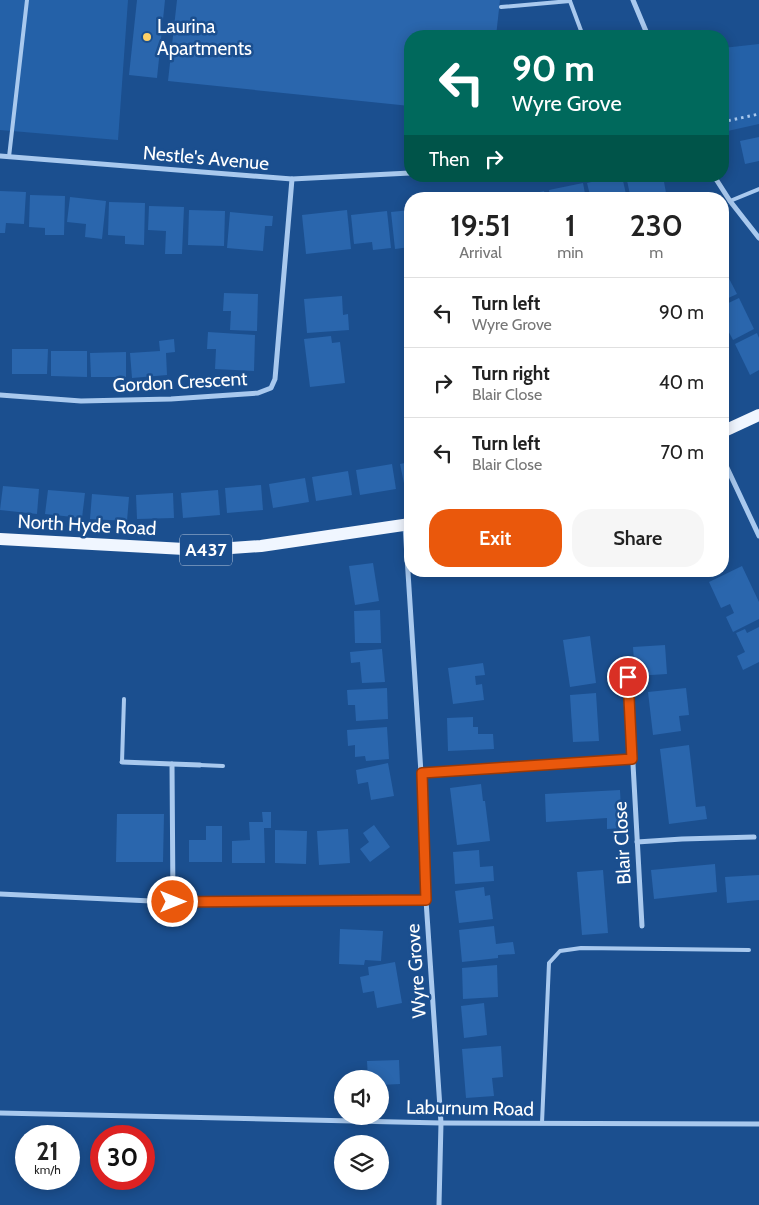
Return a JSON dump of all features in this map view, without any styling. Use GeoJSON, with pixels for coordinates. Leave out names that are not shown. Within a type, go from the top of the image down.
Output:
{"type":"FeatureCollection","features":[{"type":"Feature","properties":{"kind":"main road"},"geometry":{"type":"LineString","coordinates":[[729,429],[759,415]]}},
{"type":"Feature","properties":{"kind":"main road","name":"North Hyde Road"},"geometry":{"type":"LineString","coordinates":[[0,539],[203,550],[261,546],[404,526]]}},
{"type":"Feature","properties":{"kind":"street"},"geometry":{"type":"LineString","coordinates":[[633,0],[646,30]]}},
{"type":"Feature","properties":{"kind":"street","name":"Nestle's Avenue"},"geometry":{"type":"LineString","coordinates":[[0,156],[292,179],[404,173]]}},
{"type":"Feature","properties":{"kind":"street","name":"Gordon Crescent"},"geometry":{"type":"LineString","coordinates":[[0,395],[81,401],[171,399],[258,393],[271,388],[275,379],[292,179]]}},
{"type":"Feature","properties":{"kind":"street"},"geometry":{"type":"LineString","coordinates":[[730,201],[759,238]]}},
{"type":"Feature","properties":{"kind":"street"},"geometry":{"type":"LineString","coordinates":[[729,473],[759,536]]}},
{"type":"Feature","properties":{"kind":"street","name":"Wyre Grove"},"geometry":{"type":"LineString","coordinates":[[411,577],[422,773],[426,900],[442,1123],[439,1205]]}},
{"type":"Feature","properties":{"kind":"street","name":"Blair Close"},"geometry":{"type":"LineString","coordinates":[[626,660],[642,926]]}},
{"type":"Feature","properties":{"kind":"street"},"geometry":{"type":"LineString","coordinates":[[422,773],[632,759]]}},
{"type":"Feature","properties":{"kind":"street"},"geometry":{"type":"LineString","coordinates":[[122,762],[200,765]]}},
{"type":"Feature","properties":{"kind":"street"},"geometry":{"type":"LineString","coordinates":[[172,764],[173,902]]}},
{"type":"Feature","properties":{"kind":"street"},"geometry":{"type":"LineString","coordinates":[[637,842],[754,837]]}},
{"type":"Feature","properties":{"kind":"street"},"geometry":{"type":"LineString","coordinates":[[0,894],[173,902],[426,900]]}},
{"type":"Feature","properties":{"kind":"street","name":"Laburnum Road"},"geometry":{"type":"LineString","coordinates":[[0,1113],[442,1123],[759,1124]]}},
{"type":"Feature","properties":{"kind":"lane"},"geometry":{"type":"LineString","coordinates":[[9,157],[27,0]]}},
{"type":"Feature","properties":{"kind":"lane"},"geometry":{"type":"LineString","coordinates":[[501,7],[570,1],[581,30]]}},
{"type":"Feature","properties":{"kind":"lane"},"geometry":{"type":"LineString","coordinates":[[730,201],[759,189]]}},
{"type":"Feature","properties":{"kind":"lane"},"geometry":{"type":"LineString","coordinates":[[122,762],[124,698]]}},
{"type":"Feature","properties":{"kind":"lane"},"geometry":{"type":"LineString","coordinates":[[200,765],[223,766]]}},
{"type":"Feature","properties":{"kind":"lane"},"geometry":{"type":"LineString","coordinates":[[542,1123],[549,963],[560,951],[581,948],[748,950]]}},
{"type":"Feature","properties":{"kind":"path"},"geometry":{"type":"LineString","coordinates":[[729,120],[759,114]]}},
{"type":"Feature","properties":{"kind":"shaded area"},"geometry":{"type":"Polygon","coordinates":[[[0,0],[128,0],[118,140],[0,130],[0,0]]]}},
{"type":"Feature","properties":{"kind":"shaded area"},"geometry":{"type":"Polygon","coordinates":[[[759,44],[759,124],[729,131],[729,47],[759,44]]]}},
{"type":"Feature","properties":{"kind":"building","name":"Laurina Apartments"},"geometry":{"type":"Polygon","coordinates":[[[137,0],[165,0],[157,78],[129,75],[137,0]]]}},
{"type":"Feature","properties":{"kind":"building"},"geometry":{"type":"Polygon","coordinates":[[[177,0],[500,0],[497,30],[404,30],[404,105],[168,81],[177,0]]]}},
{"type":"Feature","properties":{"kind":"building"},"geometry":{"type":"Polygon","coordinates":[[[759,137],[759,161],[745,164],[740,141],[759,137]]]}},
{"type":"Feature","properties":{"kind":"building"},"geometry":{"type":"Polygon","coordinates":[[[623,182],[625,192],[589,192],[587,183],[623,182]]]}},
{"type":"Feature","properties":{"kind":"building"},"geometry":{"type":"Polygon","coordinates":[[[627,182],[664,182],[666,192],[629,192],[627,182]]]}},
{"type":"Feature","properties":{"kind":"building"},"geometry":{"type":"Polygon","coordinates":[[[583,183],[585,192],[549,192],[549,190],[583,183]]]}},
{"type":"Feature","properties":{"kind":"building"},"geometry":{"type":"Polygon","coordinates":[[[0,191],[26,192],[24,224],[6,223],[5,233],[0,233],[0,191]]]}},
{"type":"Feature","properties":{"kind":"building"},"geometry":{"type":"Polygon","coordinates":[[[30,195],[65,196],[64,235],[45,235],[45,228],[29,227],[30,195]]]}},
{"type":"Feature","properties":{"kind":"building"},"geometry":{"type":"Polygon","coordinates":[[[70,197],[106,201],[102,239],[85,237],[86,224],[67,222],[70,197]]]}},
{"type":"Feature","properties":{"kind":"building"},"geometry":{"type":"Polygon","coordinates":[[[109,202],[145,203],[144,245],[125,244],[125,236],[108,235],[109,202]]]}},
{"type":"Feature","properties":{"kind":"building"},"geometry":{"type":"Polygon","coordinates":[[[149,206],[184,207],[182,254],[165,254],[166,231],[148,230],[149,206]]]}},
{"type":"Feature","properties":{"kind":"building"},"geometry":{"type":"Polygon","coordinates":[[[189,210],[225,211],[224,246],[188,245],[189,210]]]}},
{"type":"Feature","properties":{"kind":"building"},"geometry":{"type":"Polygon","coordinates":[[[347,210],[351,249],[306,254],[302,215],[347,210]]]}},
{"type":"Feature","properties":{"kind":"building"},"geometry":{"type":"Polygon","coordinates":[[[387,211],[391,248],[373,250],[372,242],[354,244],[351,215],[387,211]]]}},
{"type":"Feature","properties":{"kind":"building"},"geometry":{"type":"Polygon","coordinates":[[[404,211],[404,248],[395,249],[391,212],[404,211]]]}},
{"type":"Feature","properties":{"kind":"building"},"geometry":{"type":"Polygon","coordinates":[[[230,212],[273,216],[272,226],[265,226],[263,251],[227,248],[230,212]]]}},
{"type":"Feature","properties":{"kind":"building"},"geometry":{"type":"Polygon","coordinates":[[[729,279],[737,294],[729,298],[729,279]]]}},
{"type":"Feature","properties":{"kind":"building"},"geometry":{"type":"Polygon","coordinates":[[[224,293],[258,294],[257,331],[230,330],[231,311],[223,311],[224,293]]]}},
{"type":"Feature","properties":{"kind":"building"},"geometry":{"type":"Polygon","coordinates":[[[342,296],[343,315],[348,314],[349,330],[307,333],[304,299],[342,296]]]}},
{"type":"Feature","properties":{"kind":"building"},"geometry":{"type":"Polygon","coordinates":[[[739,298],[754,329],[733,340],[729,332],[729,303],[739,298]]]}},
{"type":"Feature","properties":{"kind":"building"},"geometry":{"type":"Polygon","coordinates":[[[208,332],[255,335],[254,371],[215,369],[216,349],[207,349],[208,332]]]}},
{"type":"Feature","properties":{"kind":"building"},"geometry":{"type":"Polygon","coordinates":[[[757,333],[759,338],[759,370],[750,375],[735,344],[757,333]]]}},
{"type":"Feature","properties":{"kind":"building"},"geometry":{"type":"Polygon","coordinates":[[[331,336],[332,343],[340,342],[345,383],[310,387],[304,339],[331,336]]]}},
{"type":"Feature","properties":{"kind":"building"},"geometry":{"type":"Polygon","coordinates":[[[174,339],[175,352],[166,353],[167,375],[132,378],[130,353],[160,351],[159,341],[174,339]]]}},
{"type":"Feature","properties":{"kind":"building"},"geometry":{"type":"Polygon","coordinates":[[[12,349],[48,349],[47,374],[12,374],[12,349]]]}},
{"type":"Feature","properties":{"kind":"building"},"geometry":{"type":"Polygon","coordinates":[[[51,351],[87,351],[87,377],[51,376],[51,351]]]}},
{"type":"Feature","properties":{"kind":"building"},"geometry":{"type":"Polygon","coordinates":[[[126,352],[126,377],[91,377],[90,353],[126,352]]]}},
{"type":"Feature","properties":{"kind":"building"},"geometry":{"type":"Polygon","coordinates":[[[404,463],[404,483],[400,464],[404,463]]]}},
{"type":"Feature","properties":{"kind":"building"},"geometry":{"type":"Polygon","coordinates":[[[392,464],[396,489],[360,495],[356,470],[392,464]]]}},
{"type":"Feature","properties":{"kind":"building"},"geometry":{"type":"Polygon","coordinates":[[[348,471],[352,495],[316,501],[312,477],[348,471]]]}},
{"type":"Feature","properties":{"kind":"building"},"geometry":{"type":"Polygon","coordinates":[[[305,478],[309,502],[273,508],[269,484],[305,478]]]}},
{"type":"Feature","properties":{"kind":"building"},"geometry":{"type":"Polygon","coordinates":[[[261,485],[263,510],[227,513],[225,488],[261,485]]]}},
{"type":"Feature","properties":{"kind":"building"},"geometry":{"type":"Polygon","coordinates":[[[3,486],[39,489],[37,514],[0,510],[3,486]]]}},
{"type":"Feature","properties":{"kind":"building"},"geometry":{"type":"Polygon","coordinates":[[[48,490],[85,493],[82,518],[45,514],[48,490]]]}},
{"type":"Feature","properties":{"kind":"building"},"geometry":{"type":"Polygon","coordinates":[[[218,490],[220,515],[183,518],[181,493],[218,490]]]}},
{"type":"Feature","properties":{"kind":"building"},"geometry":{"type":"Polygon","coordinates":[[[173,493],[174,518],[137,519],[136,495],[173,493]]]}},
{"type":"Feature","properties":{"kind":"building"},"geometry":{"type":"Polygon","coordinates":[[[92,494],[129,497],[127,521],[90,519],[92,494]]]}},
{"type":"Feature","properties":{"kind":"building"},"geometry":{"type":"Polygon","coordinates":[[[373,563],[379,601],[355,605],[349,566],[373,563]]]}},
{"type":"Feature","properties":{"kind":"building"},"geometry":{"type":"Polygon","coordinates":[[[742,566],[759,602],[759,619],[733,632],[726,617],[734,613],[730,604],[721,608],[709,582],[719,577],[729,577],[729,572],[742,566]]]}},
{"type":"Feature","properties":{"kind":"building"},"geometry":{"type":"Polygon","coordinates":[[[380,610],[381,643],[355,643],[354,611],[380,610]]]}},
{"type":"Feature","properties":{"kind":"building"},"geometry":{"type":"Polygon","coordinates":[[[759,627],[759,662],[743,670],[737,656],[745,652],[736,633],[745,629],[747,633],[759,627]]]}},
{"type":"Feature","properties":{"kind":"building"},"geometry":{"type":"Polygon","coordinates":[[[590,636],[596,683],[570,687],[563,640],[590,636]]]}},
{"type":"Feature","properties":{"kind":"building"},"geometry":{"type":"Polygon","coordinates":[[[665,645],[667,674],[635,676],[633,647],[665,645]]]}},
{"type":"Feature","properties":{"kind":"building"},"geometry":{"type":"Polygon","coordinates":[[[382,649],[385,682],[362,683],[360,662],[351,663],[350,652],[382,649]]]}},
{"type":"Feature","properties":{"kind":"building"},"geometry":{"type":"Polygon","coordinates":[[[483,663],[485,675],[475,676],[476,685],[482,684],[484,700],[453,704],[448,668],[483,663]]]}},
{"type":"Feature","properties":{"kind":"building"},"geometry":{"type":"Polygon","coordinates":[[[387,688],[388,719],[356,721],[355,705],[348,705],[347,690],[387,688]]]}},
{"type":"Feature","properties":{"kind":"building"},"geometry":{"type":"Polygon","coordinates":[[[686,688],[689,715],[679,716],[681,731],[653,735],[648,692],[686,688]]]}},
{"type":"Feature","properties":{"kind":"building"},"geometry":{"type":"Polygon","coordinates":[[[596,693],[599,741],[573,742],[570,695],[596,693]]]}},
{"type":"Feature","properties":{"kind":"building"},"geometry":{"type":"Polygon","coordinates":[[[473,717],[473,727],[478,727],[478,734],[493,734],[494,749],[448,751],[447,718],[473,717]]]}},
{"type":"Feature","properties":{"kind":"building"},"geometry":{"type":"Polygon","coordinates":[[[387,727],[389,759],[366,761],[365,756],[355,757],[355,745],[348,746],[347,730],[387,727]]]}},
{"type":"Feature","properties":{"kind":"building"},"geometry":{"type":"Polygon","coordinates":[[[689,745],[696,807],[705,806],[707,819],[669,824],[660,749],[689,745]]]}},
{"type":"Feature","properties":{"kind":"building"},"geometry":{"type":"Polygon","coordinates":[[[388,763],[394,796],[371,800],[368,782],[358,784],[356,770],[388,763]]]}},
{"type":"Feature","properties":{"kind":"building"},"geometry":{"type":"Polygon","coordinates":[[[481,784],[490,841],[457,845],[450,788],[481,784]]]}},
{"type":"Feature","properties":{"kind":"building"},"geometry":{"type":"Polygon","coordinates":[[[620,790],[622,828],[607,829],[607,818],[546,822],[545,794],[620,790]]]}},
{"type":"Feature","properties":{"kind":"building"},"geometry":{"type":"Polygon","coordinates":[[[262,812],[271,812],[271,828],[264,828],[265,863],[232,863],[232,841],[250,840],[249,822],[263,822],[262,812]]]}},
{"type":"Feature","properties":{"kind":"building"},"geometry":{"type":"Polygon","coordinates":[[[117,814],[164,814],[163,862],[116,862],[117,814]]]}},
{"type":"Feature","properties":{"kind":"building"},"geometry":{"type":"Polygon","coordinates":[[[374,825],[390,847],[370,862],[360,849],[369,842],[363,833],[374,825]]]}},
{"type":"Feature","properties":{"kind":"building"},"geometry":{"type":"Polygon","coordinates":[[[206,826],[222,826],[222,862],[189,862],[189,840],[206,840],[206,826]]]}},
{"type":"Feature","properties":{"kind":"building"},"geometry":{"type":"Polygon","coordinates":[[[348,829],[350,863],[319,865],[317,831],[348,829]]]}},
{"type":"Feature","properties":{"kind":"building"},"geometry":{"type":"Polygon","coordinates":[[[275,830],[307,831],[306,864],[275,863],[275,830]]]}},
{"type":"Feature","properties":{"kind":"building"},"geometry":{"type":"Polygon","coordinates":[[[479,850],[480,867],[493,866],[494,881],[455,884],[453,852],[479,850]]]}},
{"type":"Feature","properties":{"kind":"building"},"geometry":{"type":"Polygon","coordinates":[[[715,864],[717,892],[654,899],[651,870],[715,864]]]}},
{"type":"Feature","properties":{"kind":"building"},"geometry":{"type":"Polygon","coordinates":[[[603,870],[608,933],[582,935],[577,872],[603,870]]]}},
{"type":"Feature","properties":{"kind":"building"},"geometry":{"type":"Polygon","coordinates":[[[759,875],[759,900],[727,903],[725,877],[759,875]]]}},
{"type":"Feature","properties":{"kind":"building"},"geometry":{"type":"Polygon","coordinates":[[[484,887],[485,896],[490,895],[493,919],[459,923],[455,891],[484,887]]]}},
{"type":"Feature","properties":{"kind":"building"},"geometry":{"type":"Polygon","coordinates":[[[494,926],[496,944],[513,942],[515,954],[498,955],[498,958],[462,962],[459,930],[494,926]]]}},
{"type":"Feature","properties":{"kind":"building"},"geometry":{"type":"Polygon","coordinates":[[[340,929],[383,931],[381,961],[365,960],[364,965],[339,964],[340,929]]]}},
{"type":"Feature","properties":{"kind":"building"},"geometry":{"type":"Polygon","coordinates":[[[395,962],[402,1003],[377,1008],[374,991],[363,993],[360,977],[369,975],[368,967],[395,962]]]}},
{"type":"Feature","properties":{"kind":"building"},"geometry":{"type":"Polygon","coordinates":[[[497,965],[498,997],[463,999],[462,968],[497,965]]]}},
{"type":"Feature","properties":{"kind":"building"},"geometry":{"type":"Polygon","coordinates":[[[484,1003],[487,1035],[464,1038],[461,1006],[484,1003]]]}},
{"type":"Feature","properties":{"kind":"building"},"geometry":{"type":"Polygon","coordinates":[[[501,1046],[503,1077],[492,1078],[494,1096],[466,1098],[462,1049],[501,1046]]]}},
{"type":"Feature","properties":{"kind":"building"},"geometry":{"type":"Polygon","coordinates":[[[399,1060],[400,1084],[389,1085],[389,1070],[368,1070],[367,1061],[399,1060]]]}},
{"type":"Feature","properties":{"kind":"place","name":"Laurina Apartments"},"geometry":{"type":"Point","coordinates":[147,37]}},
{"type":"Feature","properties":{"kind":"route"},"geometry":{"type":"LineString","coordinates":[[173,902],[426,900],[422,773],[632,759],[628,677]]}}]}
